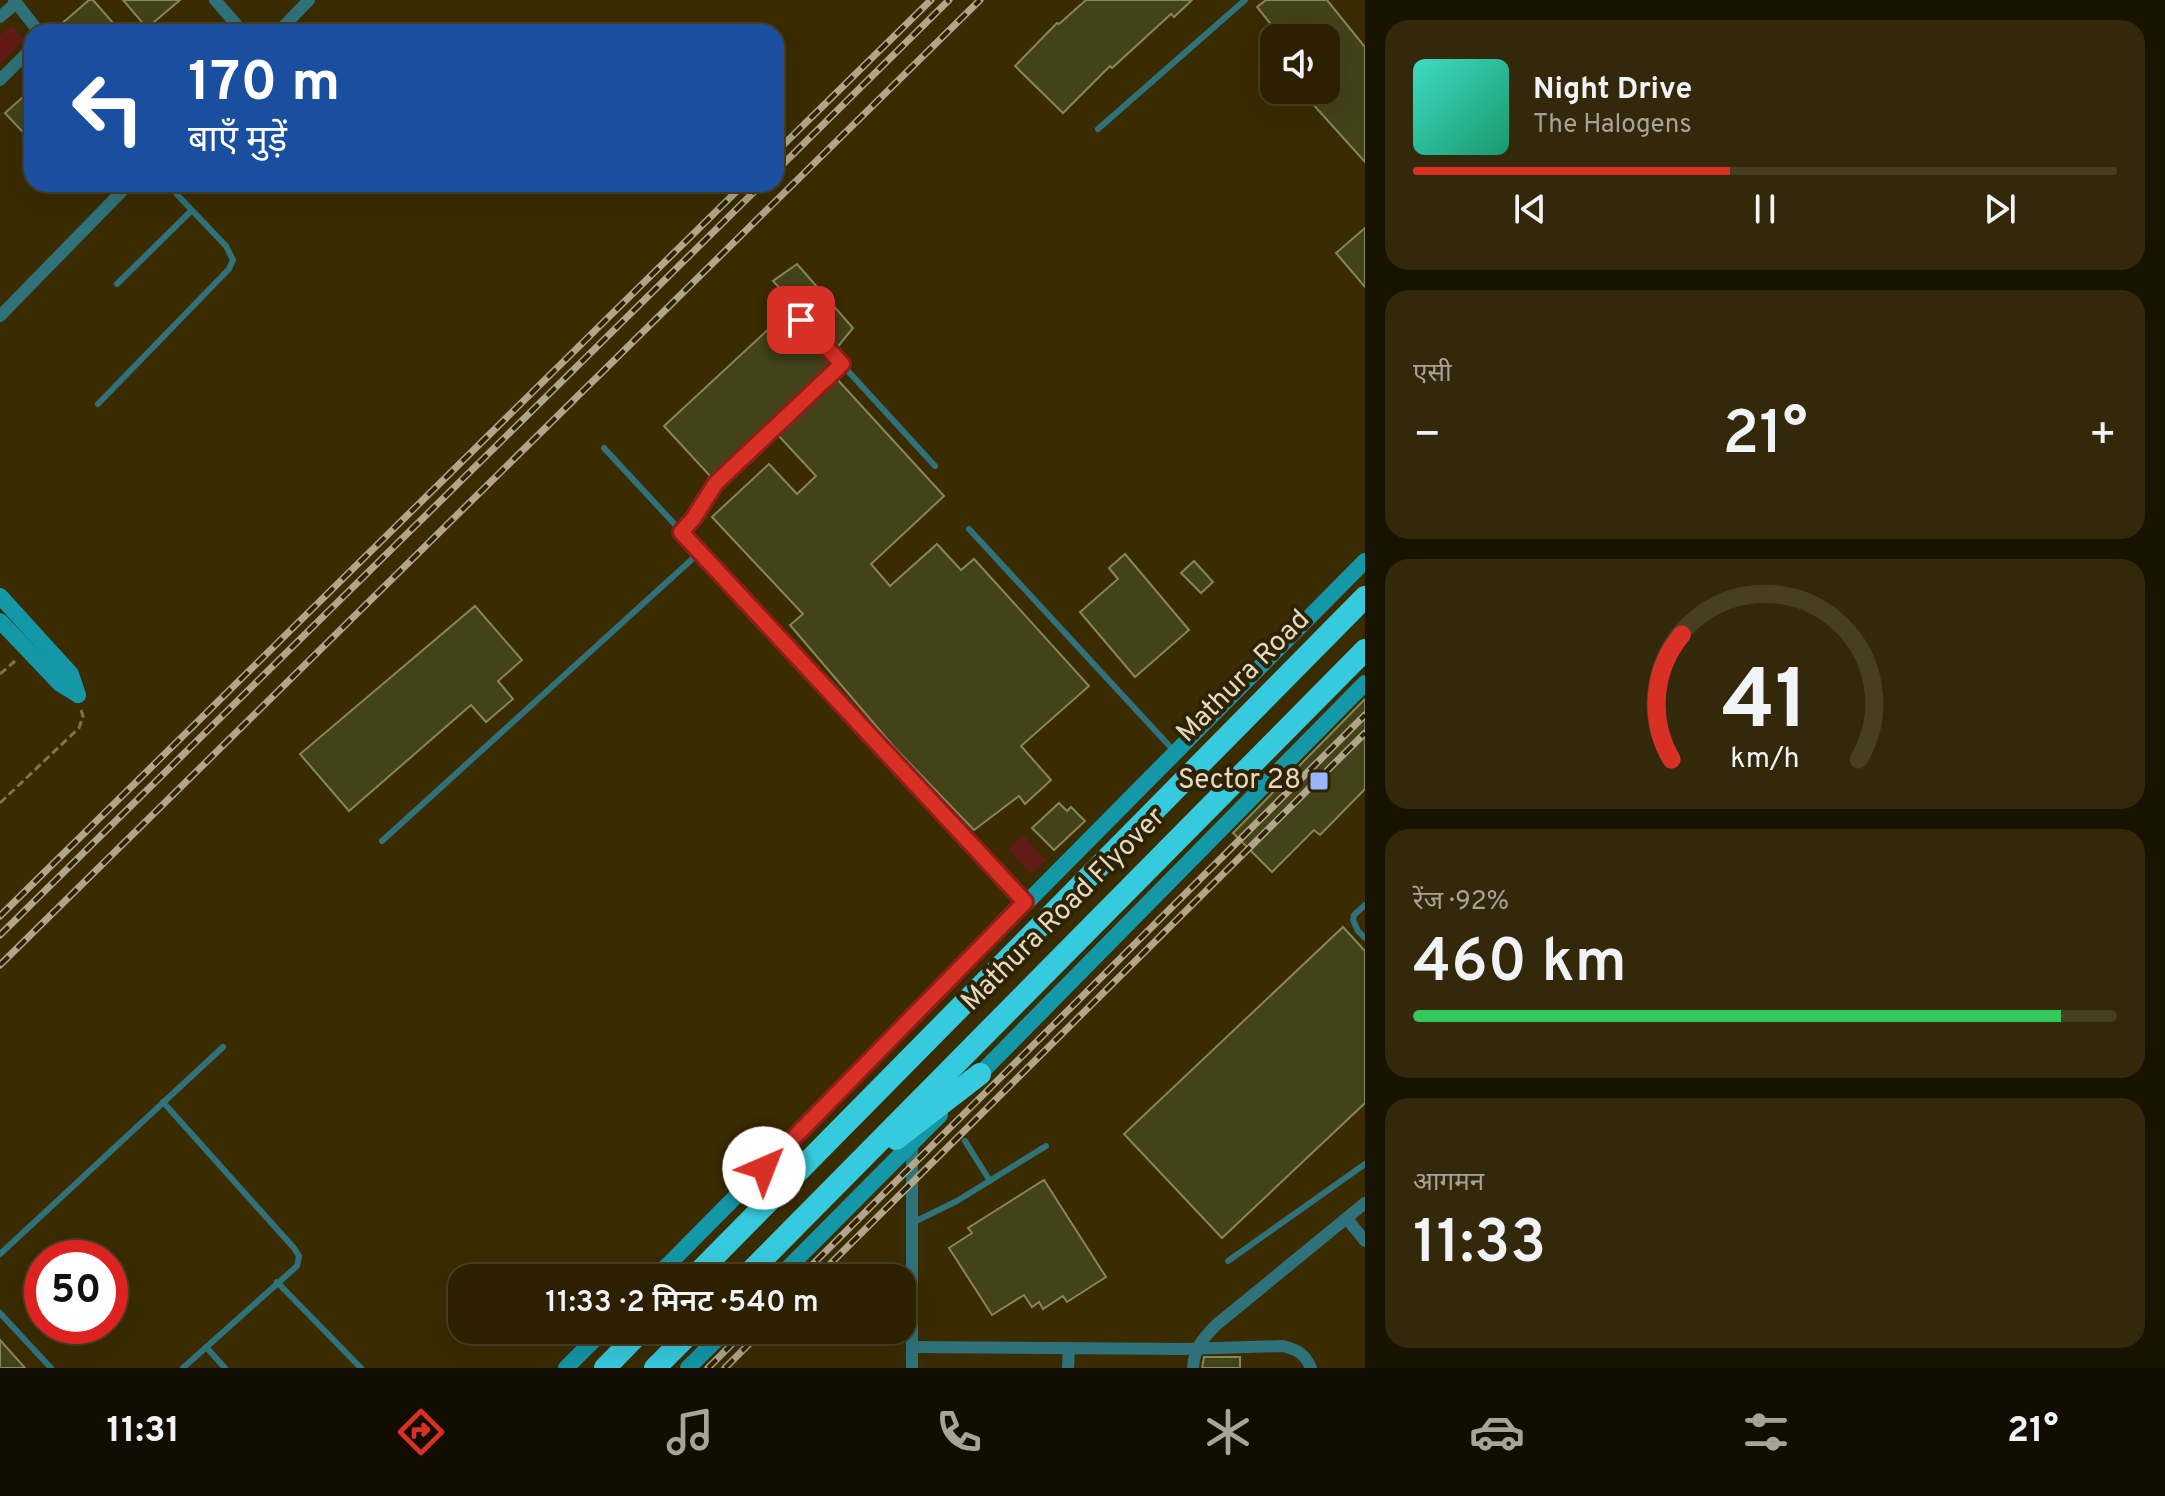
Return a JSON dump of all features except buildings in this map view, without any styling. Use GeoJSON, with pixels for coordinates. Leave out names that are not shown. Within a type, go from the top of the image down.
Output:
{"type":"FeatureCollection","features":[{"type":"Feature","properties":{"kind":"highway","name":"Mathura Road"},"geometry":{"type":"LineString","coordinates":[[707,1264],[1365,597]]}},
{"type":"Feature","properties":{"kind":"highway","name":"Mathura Road Flyover"},"geometry":{"type":"LineString","coordinates":[[841,1179],[1365,650]]}},
{"type":"Feature","properties":{"kind":"highway"},"geometry":{"type":"LineString","coordinates":[[758,1264],[841,1179],[980,1074]]}},
{"type":"Feature","properties":{"kind":"highway"},"geometry":{"type":"LineString","coordinates":[[605,1368],[628,1344]]}},
{"type":"Feature","properties":{"kind":"highway"},"geometry":{"type":"LineString","coordinates":[[655,1368],[679,1344]]}},
{"type":"Feature","properties":{"kind":"main road"},"geometry":{"type":"LineString","coordinates":[[669,1264],[1365,561]]}},
{"type":"Feature","properties":{"kind":"main road"},"geometry":{"type":"LineString","coordinates":[[0,596],[71,674],[78,695]]}},
{"type":"Feature","properties":{"kind":"main road"},"geometry":{"type":"LineString","coordinates":[[0,621],[60,684],[78,695]]}},
{"type":"Feature","properties":{"kind":"main road"},"geometry":{"type":"LineString","coordinates":[[792,1264],[1365,683]]}},
{"type":"Feature","properties":{"kind":"main road"},"geometry":{"type":"LineString","coordinates":[[566,1368],[590,1344]]}},
{"type":"Feature","properties":{"kind":"main road"},"geometry":{"type":"LineString","coordinates":[[688,1368],[712,1344]]}},
{"type":"Feature","properties":{"kind":"street"},"geometry":{"type":"LineString","coordinates":[[215,0],[236,24]]}},
{"type":"Feature","properties":{"kind":"street"},"geometry":{"type":"LineString","coordinates":[[286,24],[309,0]]}},
{"type":"Feature","properties":{"kind":"street"},"geometry":{"type":"LineString","coordinates":[[0,17],[15,2],[33,24]]}},
{"type":"Feature","properties":{"kind":"street"},"geometry":{"type":"LineString","coordinates":[[0,80],[24,56]]}},
{"type":"Feature","properties":{"kind":"street"},"geometry":{"type":"LineString","coordinates":[[0,316],[121,192]]}},
{"type":"Feature","properties":{"kind":"street"},"geometry":{"type":"LineString","coordinates":[[912,1144],[912,1368]]}},
{"type":"Feature","properties":{"kind":"street"},"geometry":{"type":"LineString","coordinates":[[1193,1368],[1197,1349],[1216,1325],[1365,1203]]}},
{"type":"Feature","properties":{"kind":"street"},"geometry":{"type":"LineString","coordinates":[[1347,1219],[1365,1241]]}},
{"type":"Feature","properties":{"kind":"street"},"geometry":{"type":"LineString","coordinates":[[912,1347],[1197,1349],[1283,1346],[1296,1349],[1306,1357],[1311,1368]]}},
{"type":"Feature","properties":{"kind":"street"},"geometry":{"type":"LineString","coordinates":[[1068,1368],[1069,1348]]}},
{"type":"Feature","properties":{"kind":"lane"},"geometry":{"type":"LineString","coordinates":[[1098,129],[1245,0]]}},
{"type":"Feature","properties":{"kind":"lane"},"geometry":{"type":"LineString","coordinates":[[98,404],[229,269],[233,260],[226,246],[174,192]]}},
{"type":"Feature","properties":{"kind":"lane"},"geometry":{"type":"LineString","coordinates":[[117,284],[191,211]]}},
{"type":"Feature","properties":{"kind":"lane"},"geometry":{"type":"LineString","coordinates":[[781,298],[935,466]]}},
{"type":"Feature","properties":{"kind":"lane"},"geometry":{"type":"LineString","coordinates":[[681,532],[716,483],[842,364]]}},
{"type":"Feature","properties":{"kind":"lane"},"geometry":{"type":"LineString","coordinates":[[604,448],[1025,902]]}},
{"type":"Feature","properties":{"kind":"lane"},"geometry":{"type":"LineString","coordinates":[[969,529],[1175,752]]}},
{"type":"Feature","properties":{"kind":"lane"},"geometry":{"type":"LineString","coordinates":[[382,841],[700,552]]}},
{"type":"Feature","properties":{"kind":"lane"},"geometry":{"type":"LineString","coordinates":[[1365,905],[1353,920],[1365,938]]}},
{"type":"Feature","properties":{"kind":"lane"},"geometry":{"type":"LineString","coordinates":[[0,1254],[223,1047]]}},
{"type":"Feature","properties":{"kind":"lane"},"geometry":{"type":"LineString","coordinates":[[163,1102],[294,1248],[299,1261],[183,1368]]}},
{"type":"Feature","properties":{"kind":"lane"},"geometry":{"type":"LineString","coordinates":[[965,1141],[990,1181]]}},
{"type":"Feature","properties":{"kind":"lane"},"geometry":{"type":"LineString","coordinates":[[912,1223],[957,1201],[1046,1146]]}},
{"type":"Feature","properties":{"kind":"lane"},"geometry":{"type":"LineString","coordinates":[[1228,1261],[1365,1164]]}},
{"type":"Feature","properties":{"kind":"lane"},"geometry":{"type":"LineString","coordinates":[[277,1282],[361,1368]]}},
{"type":"Feature","properties":{"kind":"lane"},"geometry":{"type":"LineString","coordinates":[[0,1313],[51,1368]]}},
{"type":"Feature","properties":{"kind":"lane"},"geometry":{"type":"LineString","coordinates":[[206,1347],[225,1368]]}},
{"type":"Feature","properties":{"kind":"path"},"geometry":{"type":"LineString","coordinates":[[0,674],[27,650]]}},
{"type":"Feature","properties":{"kind":"path"},"geometry":{"type":"LineString","coordinates":[[0,803],[79,728],[83,716],[78,695]]}},
{"type":"Feature","properties":{"kind":"shaded area"},"geometry":{"type":"Polygon","coordinates":[[[12,25],[24,40],[0,64],[0,35],[12,25]]]}},
{"type":"Feature","properties":{"kind":"shaded area"},"geometry":{"type":"Polygon","coordinates":[[[1023,835],[1046,860],[1031,874],[1008,849],[1023,835]]]}},
{"type":"Feature","properties":{"kind":"railway"},"geometry":{"type":"LineString","coordinates":[[784,144],[931,0]]}},
{"type":"Feature","properties":{"kind":"railway"},"geometry":{"type":"LineString","coordinates":[[784,163],[949,0]]}},
{"type":"Feature","properties":{"kind":"railway"},"geometry":{"type":"LineString","coordinates":[[0,965],[980,0]]}},
{"type":"Feature","properties":{"kind":"railway"},"geometry":{"type":"LineString","coordinates":[[0,916],[736,192]]}},
{"type":"Feature","properties":{"kind":"railway"},"geometry":{"type":"LineString","coordinates":[[0,935],[754,192]]}},
{"type":"Feature","properties":{"kind":"railway"},"geometry":{"type":"LineString","coordinates":[[813,1264],[1365,715]]}},
{"type":"Feature","properties":{"kind":"railway"},"geometry":{"type":"LineString","coordinates":[[830,1264],[1365,733]]}},
{"type":"Feature","properties":{"kind":"railway"},"geometry":{"type":"LineString","coordinates":[[708,1368],[732,1344]]}},
{"type":"Feature","properties":{"kind":"railway"},"geometry":{"type":"LineString","coordinates":[[725,1368],[749,1344]]}},
{"type":"Feature","properties":{"kind":"place","name":"Sector 28"},"geometry":{"type":"Point","coordinates":[1319,781]}},
{"type":"Feature","properties":{"kind":"route"},"geometry":{"type":"LineString","coordinates":[[764,1168],[1025,902],[681,532],[716,483],[842,364],[801,320]]}}]}
